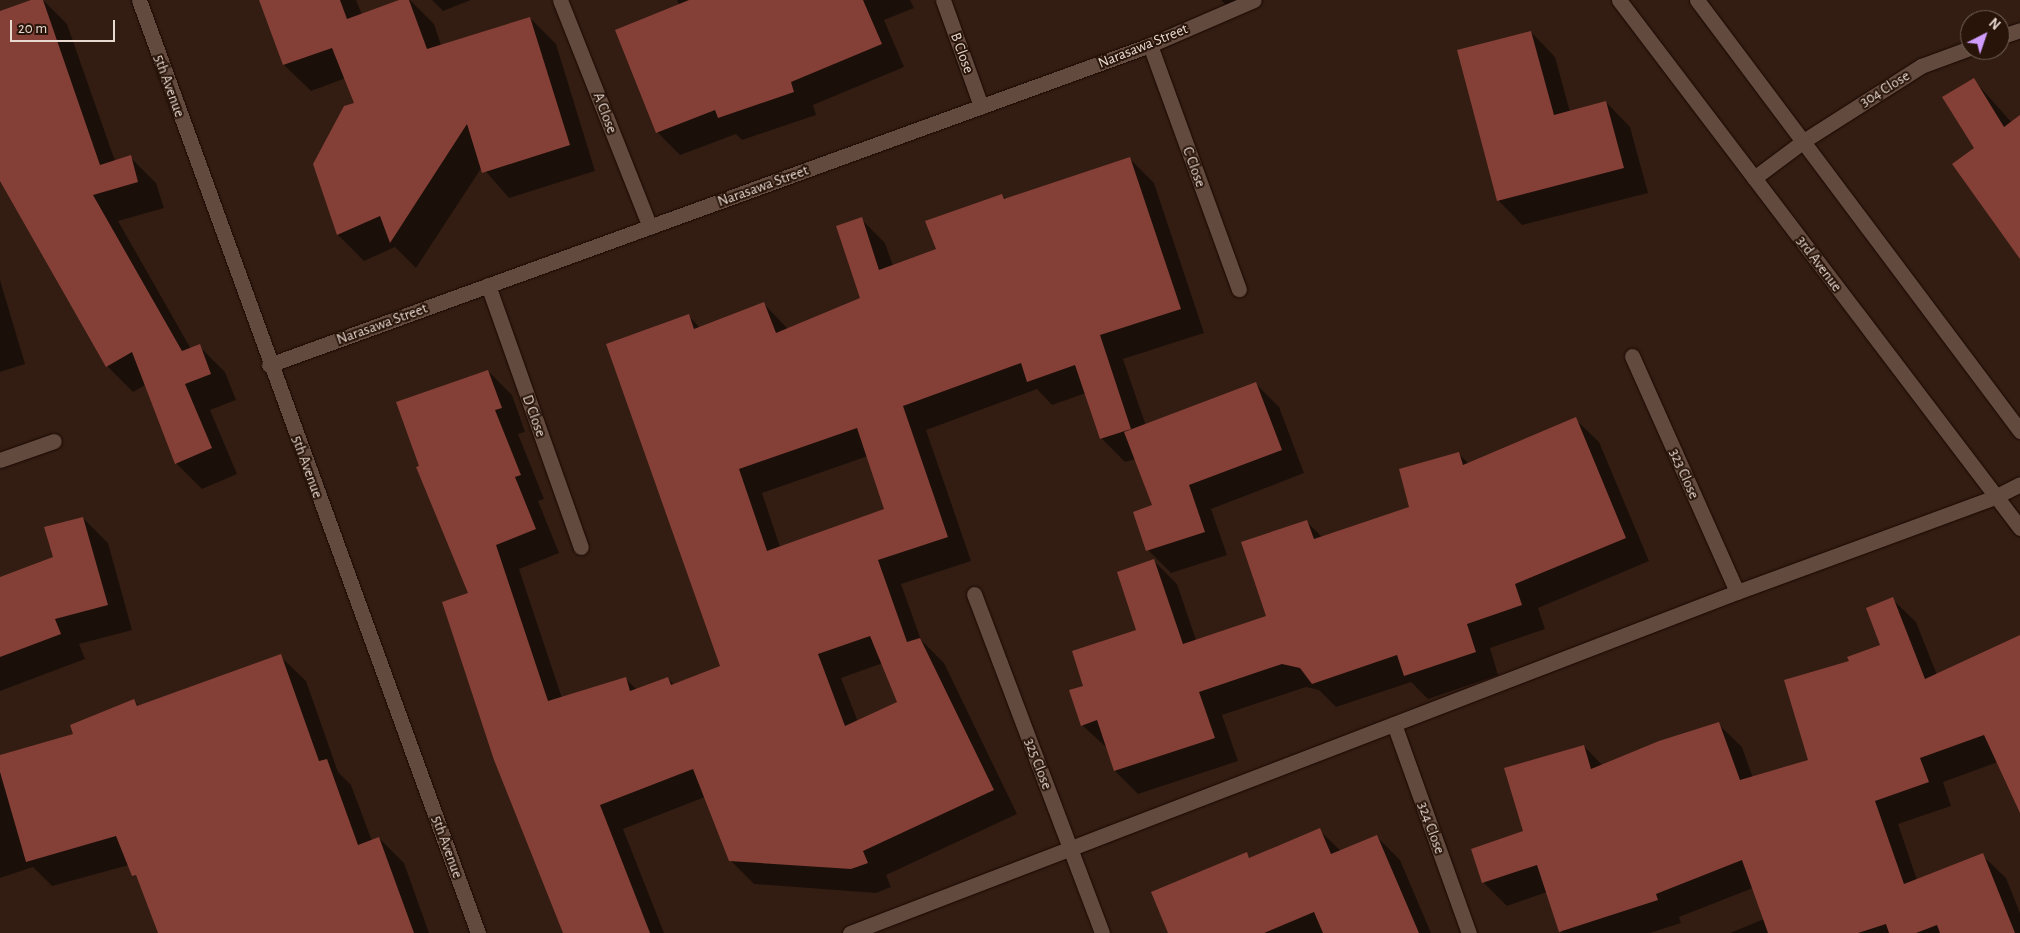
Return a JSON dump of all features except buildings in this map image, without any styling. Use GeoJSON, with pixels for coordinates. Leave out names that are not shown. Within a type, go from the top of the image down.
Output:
{"type":"FeatureCollection","features":[{"type":"Feature","properties":{"kind":"street","name":"5th Avenue"},"geometry":{"type":"LineString","coordinates":[[139,0],[269,365],[478,933]]}},
{"type":"Feature","properties":{"kind":"street","name":"A Close"},"geometry":{"type":"LineString","coordinates":[[560,0],[650,227]]}},
{"type":"Feature","properties":{"kind":"street","name":"B Close"},"geometry":{"type":"LineString","coordinates":[[943,0],[981,106]]}},
{"type":"Feature","properties":{"kind":"street","name":"Narasawa Street"},"geometry":{"type":"LineString","coordinates":[[269,365],[1150,45],[1254,0]]}},
{"type":"Feature","properties":{"kind":"street","name":"3rd Avenue"},"geometry":{"type":"LineString","coordinates":[[1618,0],[2020,528]]}},
{"type":"Feature","properties":{"kind":"street"},"geometry":{"type":"LineString","coordinates":[[1698,0],[2020,430]]}},
{"type":"Feature","properties":{"kind":"street","name":"C Close"},"geometry":{"type":"LineString","coordinates":[[1150,45],[1239,289]]}},
{"type":"Feature","properties":{"kind":"street","name":"304 Close"},"geometry":{"type":"LineString","coordinates":[[1754,178],[1804,140],[1921,66],[1960,52]]}},
{"type":"Feature","properties":{"kind":"street","name":"D Close"},"geometry":{"type":"LineString","coordinates":[[488,285],[581,547]]}},
{"type":"Feature","properties":{"kind":"street","name":"323 Close"},"geometry":{"type":"LineString","coordinates":[[1632,356],[1737,592]]}},
{"type":"Feature","properties":{"kind":"street"},"geometry":{"type":"LineString","coordinates":[[0,460],[54,441]]}},
{"type":"Feature","properties":{"kind":"street"},"geometry":{"type":"LineString","coordinates":[[850,933],[1737,592],[1996,497],[2020,484]]}},
{"type":"Feature","properties":{"kind":"street","name":"325 Close"},"geometry":{"type":"LineString","coordinates":[[974,594],[1102,933]]}},
{"type":"Feature","properties":{"kind":"street","name":"324 Close"},"geometry":{"type":"LineString","coordinates":[[1394,724],[1469,933]]}}]}
